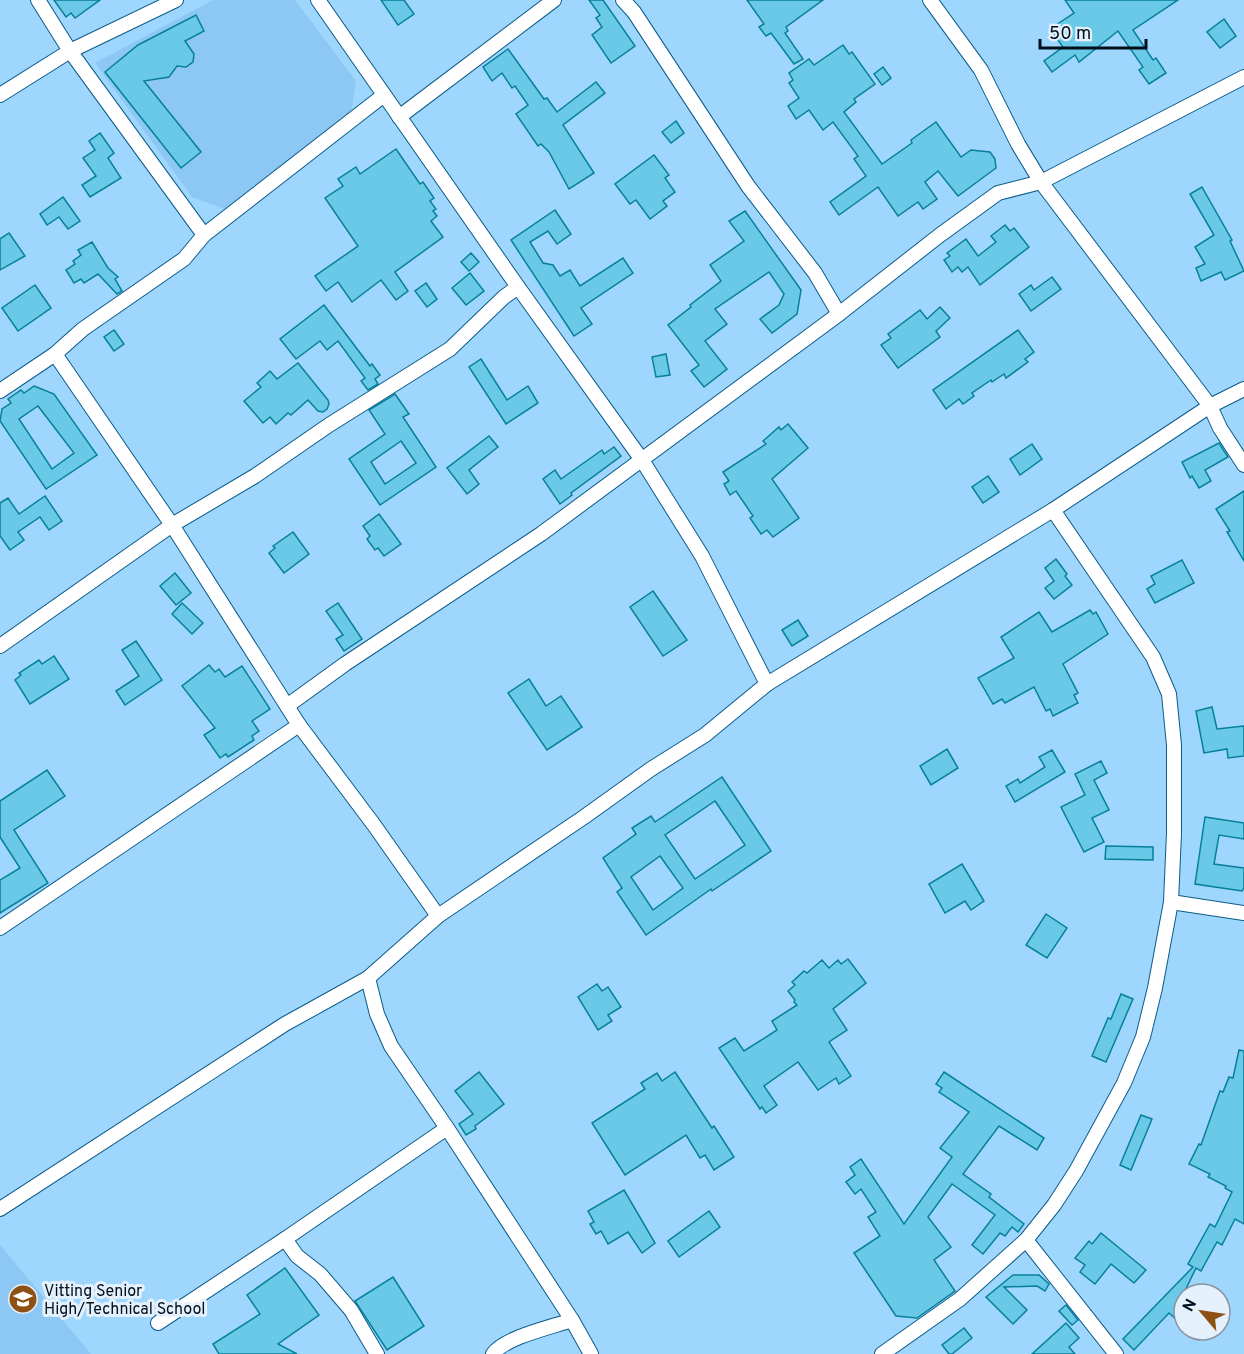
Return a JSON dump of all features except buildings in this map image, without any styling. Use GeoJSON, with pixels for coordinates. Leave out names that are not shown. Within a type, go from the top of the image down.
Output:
{"type":"FeatureCollection","features":[{"type":"Feature","properties":{"kind":"street"},"geometry":{"type":"LineString","coordinates":[[38,0],[70,51],[204,235]]}},
{"type":"Feature","properties":{"kind":"street"},"geometry":{"type":"LineString","coordinates":[[0,95],[70,51],[176,0]]}},
{"type":"Feature","properties":{"kind":"street"},"geometry":{"type":"LineString","coordinates":[[318,0],[642,460],[702,556],[767,684]]}},
{"type":"Feature","properties":{"kind":"street"},"geometry":{"type":"LineString","coordinates":[[399,117],[554,0]]}},
{"type":"Feature","properties":{"kind":"street"},"geometry":{"type":"LineString","coordinates":[[623,0],[748,186],[814,273],[839,314]]}},
{"type":"Feature","properties":{"kind":"street"},"geometry":{"type":"LineString","coordinates":[[930,0],[981,70],[1018,144],[1041,182],[1210,406],[1220,428],[1244,465]]}},
{"type":"Feature","properties":{"kind":"street"},"geometry":{"type":"LineString","coordinates":[[287,706],[345,664],[541,534],[998,194],[1041,182],[1244,77]]}},
{"type":"Feature","properties":{"kind":"street"},"geometry":{"type":"LineString","coordinates":[[0,391],[55,354],[83,329],[184,259],[204,235],[384,95]]}},
{"type":"Feature","properties":{"kind":"street"},"geometry":{"type":"LineString","coordinates":[[0,646],[172,525],[255,476],[329,425],[450,349],[495,305],[518,287]]}},
{"type":"Feature","properties":{"kind":"street"},"geometry":{"type":"LineString","coordinates":[[55,354],[172,525],[299,725],[438,916]]}},
{"type":"Feature","properties":{"kind":"street"},"geometry":{"type":"LineString","coordinates":[[0,1209],[285,1024],[368,978],[438,916],[705,735],[767,684],[1053,510],[1210,406],[1244,388]]}},
{"type":"Feature","properties":{"kind":"street"},"geometry":{"type":"LineString","coordinates":[[882,1354],[960,1299],[1026,1240],[1054,1205],[1076,1172],[1124,1083],[1145,1027],[1171,902],[1174,745],[1169,694],[1152,657],[1053,510]]}},
{"type":"Feature","properties":{"kind":"street"},"geometry":{"type":"LineString","coordinates":[[0,928],[299,725]]}},
{"type":"Feature","properties":{"kind":"street"},"geometry":{"type":"LineString","coordinates":[[1171,902],[1244,913]]}},
{"type":"Feature","properties":{"kind":"street"},"geometry":{"type":"LineString","coordinates":[[368,978],[377,1014],[391,1046],[572,1320],[591,1354]]}},
{"type":"Feature","properties":{"kind":"street"},"geometry":{"type":"LineString","coordinates":[[158,1323],[447,1128]]}},
{"type":"Feature","properties":{"kind":"street"},"geometry":{"type":"LineString","coordinates":[[285,1239],[297,1256],[320,1274],[351,1310],[376,1354]]}},
{"type":"Feature","properties":{"kind":"street"},"geometry":{"type":"LineString","coordinates":[[1026,1240],[1116,1354]]}},
{"type":"Feature","properties":{"kind":"street"},"geometry":{"type":"LineString","coordinates":[[493,1354],[498,1348],[522,1337],[572,1320]]}},
{"type":"Feature","properties":{"kind":"shaded area"},"geometry":{"type":"Polygon","coordinates":[[[213,0],[295,0],[356,81],[351,114],[227,210],[192,197],[95,63],[213,0]]]}},
{"type":"Feature","properties":{"kind":"shaded area","name":"Vitting Senior High/Technical School"},"geometry":{"type":"Polygon","coordinates":[[[0,1245],[91,1354],[0,1354],[0,1245]]]}},
{"type":"Feature","properties":{"kind":"place","name":"Vitting Senior High/Technical School"},"geometry":{"type":"Point","coordinates":[23,1299]}}]}
